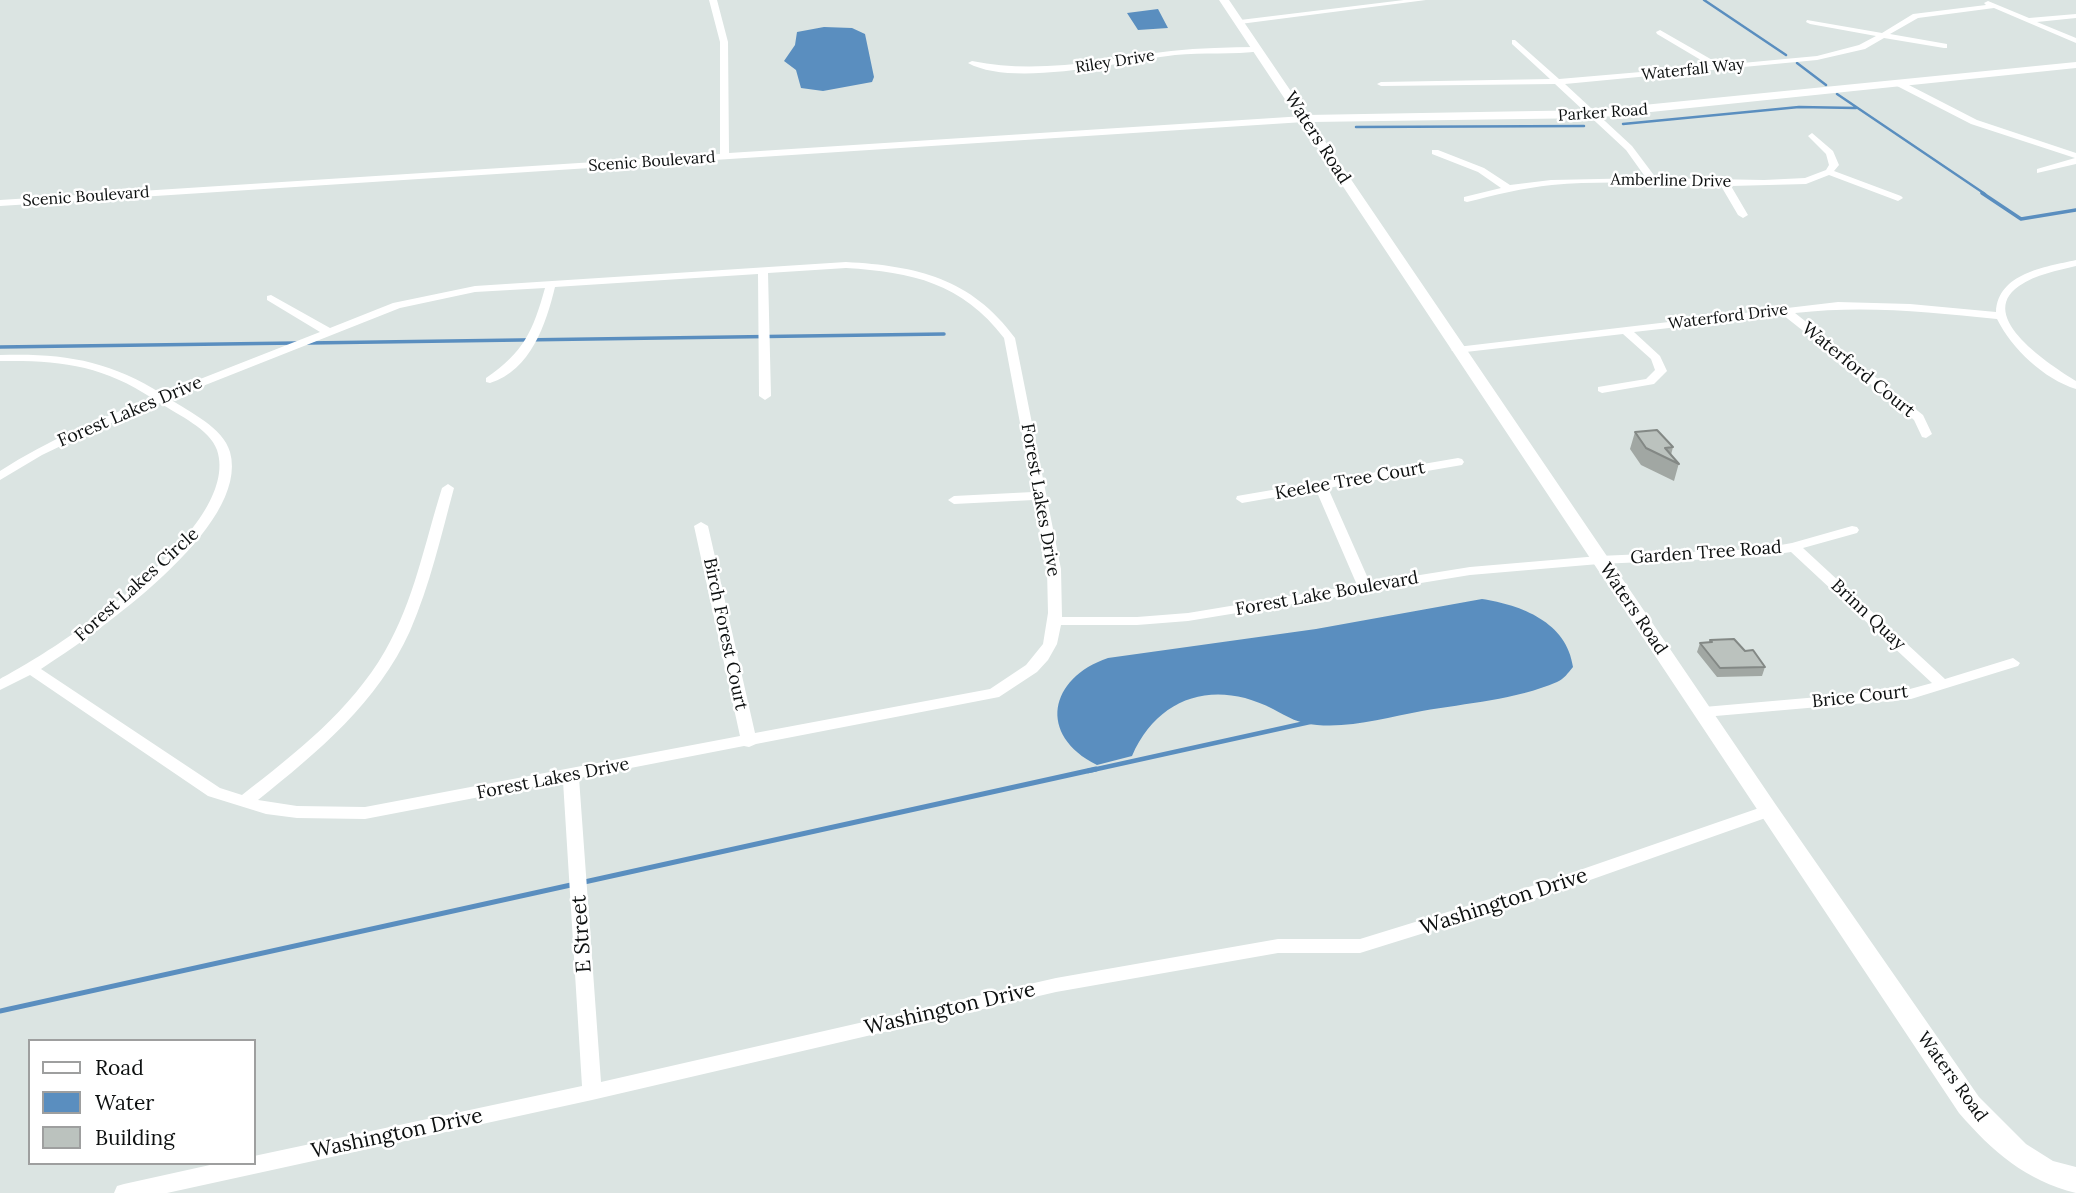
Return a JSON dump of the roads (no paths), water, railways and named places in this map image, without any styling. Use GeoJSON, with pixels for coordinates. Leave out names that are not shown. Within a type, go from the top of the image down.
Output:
{"type":"FeatureCollection","features":[{"type":"Feature","properties":{"kind":"street"},"geometry":{"type":"LineString","coordinates":[[713,0],[723,32],[725,157]]}},
{"type":"Feature","properties":{"kind":"street","name":"Waters Road"},"geometry":{"type":"LineString","coordinates":[[1224,0],[1457,350],[1969,1105],[2000,1141],[2020,1157],[2045,1171],[2076,1180]]}},
{"type":"Feature","properties":{"kind":"street"},"geometry":{"type":"LineString","coordinates":[[1240,22],[1422,0]]}},
{"type":"Feature","properties":{"kind":"street"},"geometry":{"type":"LineString","coordinates":[[1983,0],[2076,41]]}},
{"type":"Feature","properties":{"kind":"street","name":"Waterfall Way"},"geometry":{"type":"LineString","coordinates":[[1381,84],[1559,82],[1836,55],[1862,47],[1916,16],[1995,6]]}},
{"type":"Feature","properties":{"kind":"street"},"geometry":{"type":"LineString","coordinates":[[2029,21],[2076,16]]}},
{"type":"Feature","properties":{"kind":"street"},"geometry":{"type":"LineString","coordinates":[[1810,22],[1944,46]]}},
{"type":"Feature","properties":{"kind":"street"},"geometry":{"type":"LineString","coordinates":[[1660,32],[1719,67]]}},
{"type":"Feature","properties":{"kind":"street"},"geometry":{"type":"LineString","coordinates":[[1515,42],[1629,148],[1652,179]]}},
{"type":"Feature","properties":{"kind":"street","name":"Riley Drive"},"geometry":{"type":"LineString","coordinates":[[972,63],[1007,69],[1077,69],[1174,53],[1258,49]]}},
{"type":"Feature","properties":{"kind":"street","name":"Parker Road"},"geometry":{"type":"LineString","coordinates":[[1304,119],[1396,115],[1593,114],[2076,65]]}},
{"type":"Feature","properties":{"kind":"street","name":"Parker Road"},"geometry":{"type":"LineString","coordinates":[[1900,84],[2076,73]]}},
{"type":"Feature","properties":{"kind":"street"},"geometry":{"type":"LineString","coordinates":[[1900,84],[1967,119],[2076,156]]}},
{"type":"Feature","properties":{"kind":"street","name":"Scenic Boulevard"},"geometry":{"type":"LineString","coordinates":[[0,203],[1304,119]]}},
{"type":"Feature","properties":{"kind":"street"},"geometry":{"type":"LineString","coordinates":[[1812,136],[1833,160],[1829,172],[1898,198]]}},
{"type":"Feature","properties":{"kind":"street"},"geometry":{"type":"LineString","coordinates":[[1435,152],[1481,170],[1508,189]]}},
{"type":"Feature","properties":{"kind":"street"},"geometry":{"type":"LineString","coordinates":[[2040,171],[2076,161]]}},
{"type":"Feature","properties":{"kind":"street","name":"Amberline Drive"},"geometry":{"type":"LineString","coordinates":[[1467,199],[1508,189],[1652,179],[1796,182],[1829,172]]}},
{"type":"Feature","properties":{"kind":"street"},"geometry":{"type":"LineString","coordinates":[[1723,181],[1743,215]]}},
{"type":"Feature","properties":{"kind":"street"},"geometry":{"type":"LineString","coordinates":[[2076,263],[2026,275],[2011,285],[2002,298],[2000,316],[2005,327],[2029,356],[2076,386]]}},
{"type":"Feature","properties":{"kind":"street","name":"Forest Lakes Drive"},"geometry":{"type":"LineString","coordinates":[[0,476],[67,437],[327,331],[397,305],[430,297],[475,289],[763,270],[846,265],[892,267],[927,274],[963,291],[1001,326],[1009,338],[1054,569],[1054,621],[1048,649],[1037,666],[994,693],[571,776],[365,813],[297,812],[244,802],[205,787],[31,668]]}},
{"type":"Feature","properties":{"kind":"street"},"geometry":{"type":"LineString","coordinates":[[763,270],[765,396]]}},
{"type":"Feature","properties":{"kind":"street"},"geometry":{"type":"LineString","coordinates":[[490,380],[522,357],[542,318],[551,284]]}},
{"type":"Feature","properties":{"kind":"street"},"geometry":{"type":"LineString","coordinates":[[271,298],[327,331]]}},
{"type":"Feature","properties":{"kind":"street","name":"Waterford Drive"},"geometry":{"type":"LineString","coordinates":[[1457,350],[1784,310],[1871,305],[2000,316]]}},
{"type":"Feature","properties":{"kind":"street","name":"Waterford Court"},"geometry":{"type":"LineString","coordinates":[[1784,310],[1906,406],[1919,418],[1926,434]]}},
{"type":"Feature","properties":{"kind":"street"},"geometry":{"type":"LineString","coordinates":[[1602,389],[1650,382],[1661,371],[1656,358],[1625,330]]}},
{"type":"Feature","properties":{"kind":"street","name":"Forest Lakes Circle"},"geometry":{"type":"LineString","coordinates":[[0,358],[45,358],[86,363],[125,375],[206,429],[219,442],[225,454],[225,485],[214,510],[179,552],[92,630],[0,685]]}},
{"type":"Feature","properties":{"kind":"street","name":"Keelee Tree Court"},"geometry":{"type":"LineString","coordinates":[[1242,499],[1458,463]]}},
{"type":"Feature","properties":{"kind":"street"},"geometry":{"type":"LineString","coordinates":[[1321,486],[1365,587]]}},
{"type":"Feature","properties":{"kind":"street"},"geometry":{"type":"LineString","coordinates":[[244,802],[334,727],[386,663],[409,614],[448,488]]}},
{"type":"Feature","properties":{"kind":"street"},"geometry":{"type":"LineString","coordinates":[[954,500],[1040,495]]}},
{"type":"Feature","properties":{"kind":"street","name":"Birch Forest Court"},"geometry":{"type":"LineString","coordinates":[[701,526],[749,742]]}},
{"type":"Feature","properties":{"kind":"street","name":"Garden Tree Road"},"geometry":{"type":"LineString","coordinates":[[1599,559],[1701,556],[1794,547],[1852,530]]}},
{"type":"Feature","properties":{"kind":"street","name":"Brinn Quay"},"geometry":{"type":"LineString","coordinates":[[1794,547],[1942,684]]}},
{"type":"Feature","properties":{"kind":"street","name":"Forest Lake Boulevard"},"geometry":{"type":"LineString","coordinates":[[1054,621],[1137,621],[1188,617],[1470,571],[1599,559]]}},
{"type":"Feature","properties":{"kind":"street","name":"Brice Court"},"geometry":{"type":"LineString","coordinates":[[1704,712],[1911,694],[2013,663]]}},
{"type":"Feature","properties":{"kind":"street","name":"E Street"},"geometry":{"type":"LineString","coordinates":[[571,776],[592,1091]]}},
{"type":"Feature","properties":{"kind":"street","name":"Washington Drive"},"geometry":{"type":"LineString","coordinates":[[256,1164],[592,1091],[826,1036],[1151,967],[1278,946],[1360,946],[1565,882],[1768,811]]}},
{"type":"Feature","properties":{"kind":"street","name":"Washington Drive"},"geometry":{"type":"LineString","coordinates":[[124,1193],[252,1165]]}},
{"type":"Feature","properties":{"kind":"water"},"geometry":{"type":"Polygon","coordinates":[[[1158,9],[1168,28],[1138,30],[1127,13],[1158,9]]]}},
{"type":"Feature","properties":{"kind":"water"},"geometry":{"type":"Polygon","coordinates":[[[824,27],[852,28],[865,34],[874,77],[872,82],[823,91],[801,88],[796,70],[784,61],[795,45],[797,32],[824,27]]]}},
{"type":"Feature","properties":{"kind":"water"},"geometry":{"type":"Polygon","coordinates":[[[1482,599],[1526,611],[1552,627],[1569,651],[1573,667],[1566,676],[1525,693],[1330,726],[1294,720],[1251,700],[1230,695],[1210,695],[1190,699],[1157,719],[1132,756],[1097,765],[1078,753],[1065,738],[1059,723],[1058,708],[1063,693],[1073,679],[1088,667],[1108,658],[1316,629],[1482,599]]]}},
{"type":"Feature","properties":{"kind":"waterway"},"geometry":{"type":"LineString","coordinates":[[1704,0],[1786,55]]}},
{"type":"Feature","properties":{"kind":"waterway"},"geometry":{"type":"LineString","coordinates":[[1797,63],[1826,85]]}},
{"type":"Feature","properties":{"kind":"waterway"},"geometry":{"type":"LineString","coordinates":[[1837,94],[1985,194]]}},
{"type":"Feature","properties":{"kind":"waterway"},"geometry":{"type":"LineString","coordinates":[[1623,124],[1799,107],[1856,108]]}},
{"type":"Feature","properties":{"kind":"waterway"},"geometry":{"type":"LineString","coordinates":[[1356,127],[1584,126]]}},
{"type":"Feature","properties":{"kind":"waterway"},"geometry":{"type":"LineString","coordinates":[[1982,193],[2021,219],[2076,210]]}},
{"type":"Feature","properties":{"kind":"waterway"},"geometry":{"type":"LineString","coordinates":[[308,343],[944,334]]}},
{"type":"Feature","properties":{"kind":"waterway"},"geometry":{"type":"LineString","coordinates":[[0,347],[296,343]]}},
{"type":"Feature","properties":{"kind":"waterway"},"geometry":{"type":"LineString","coordinates":[[1088,771],[1310,722]]}},
{"type":"Feature","properties":{"kind":"waterway"},"geometry":{"type":"LineString","coordinates":[[0,1011],[1096,769]]}}]}
